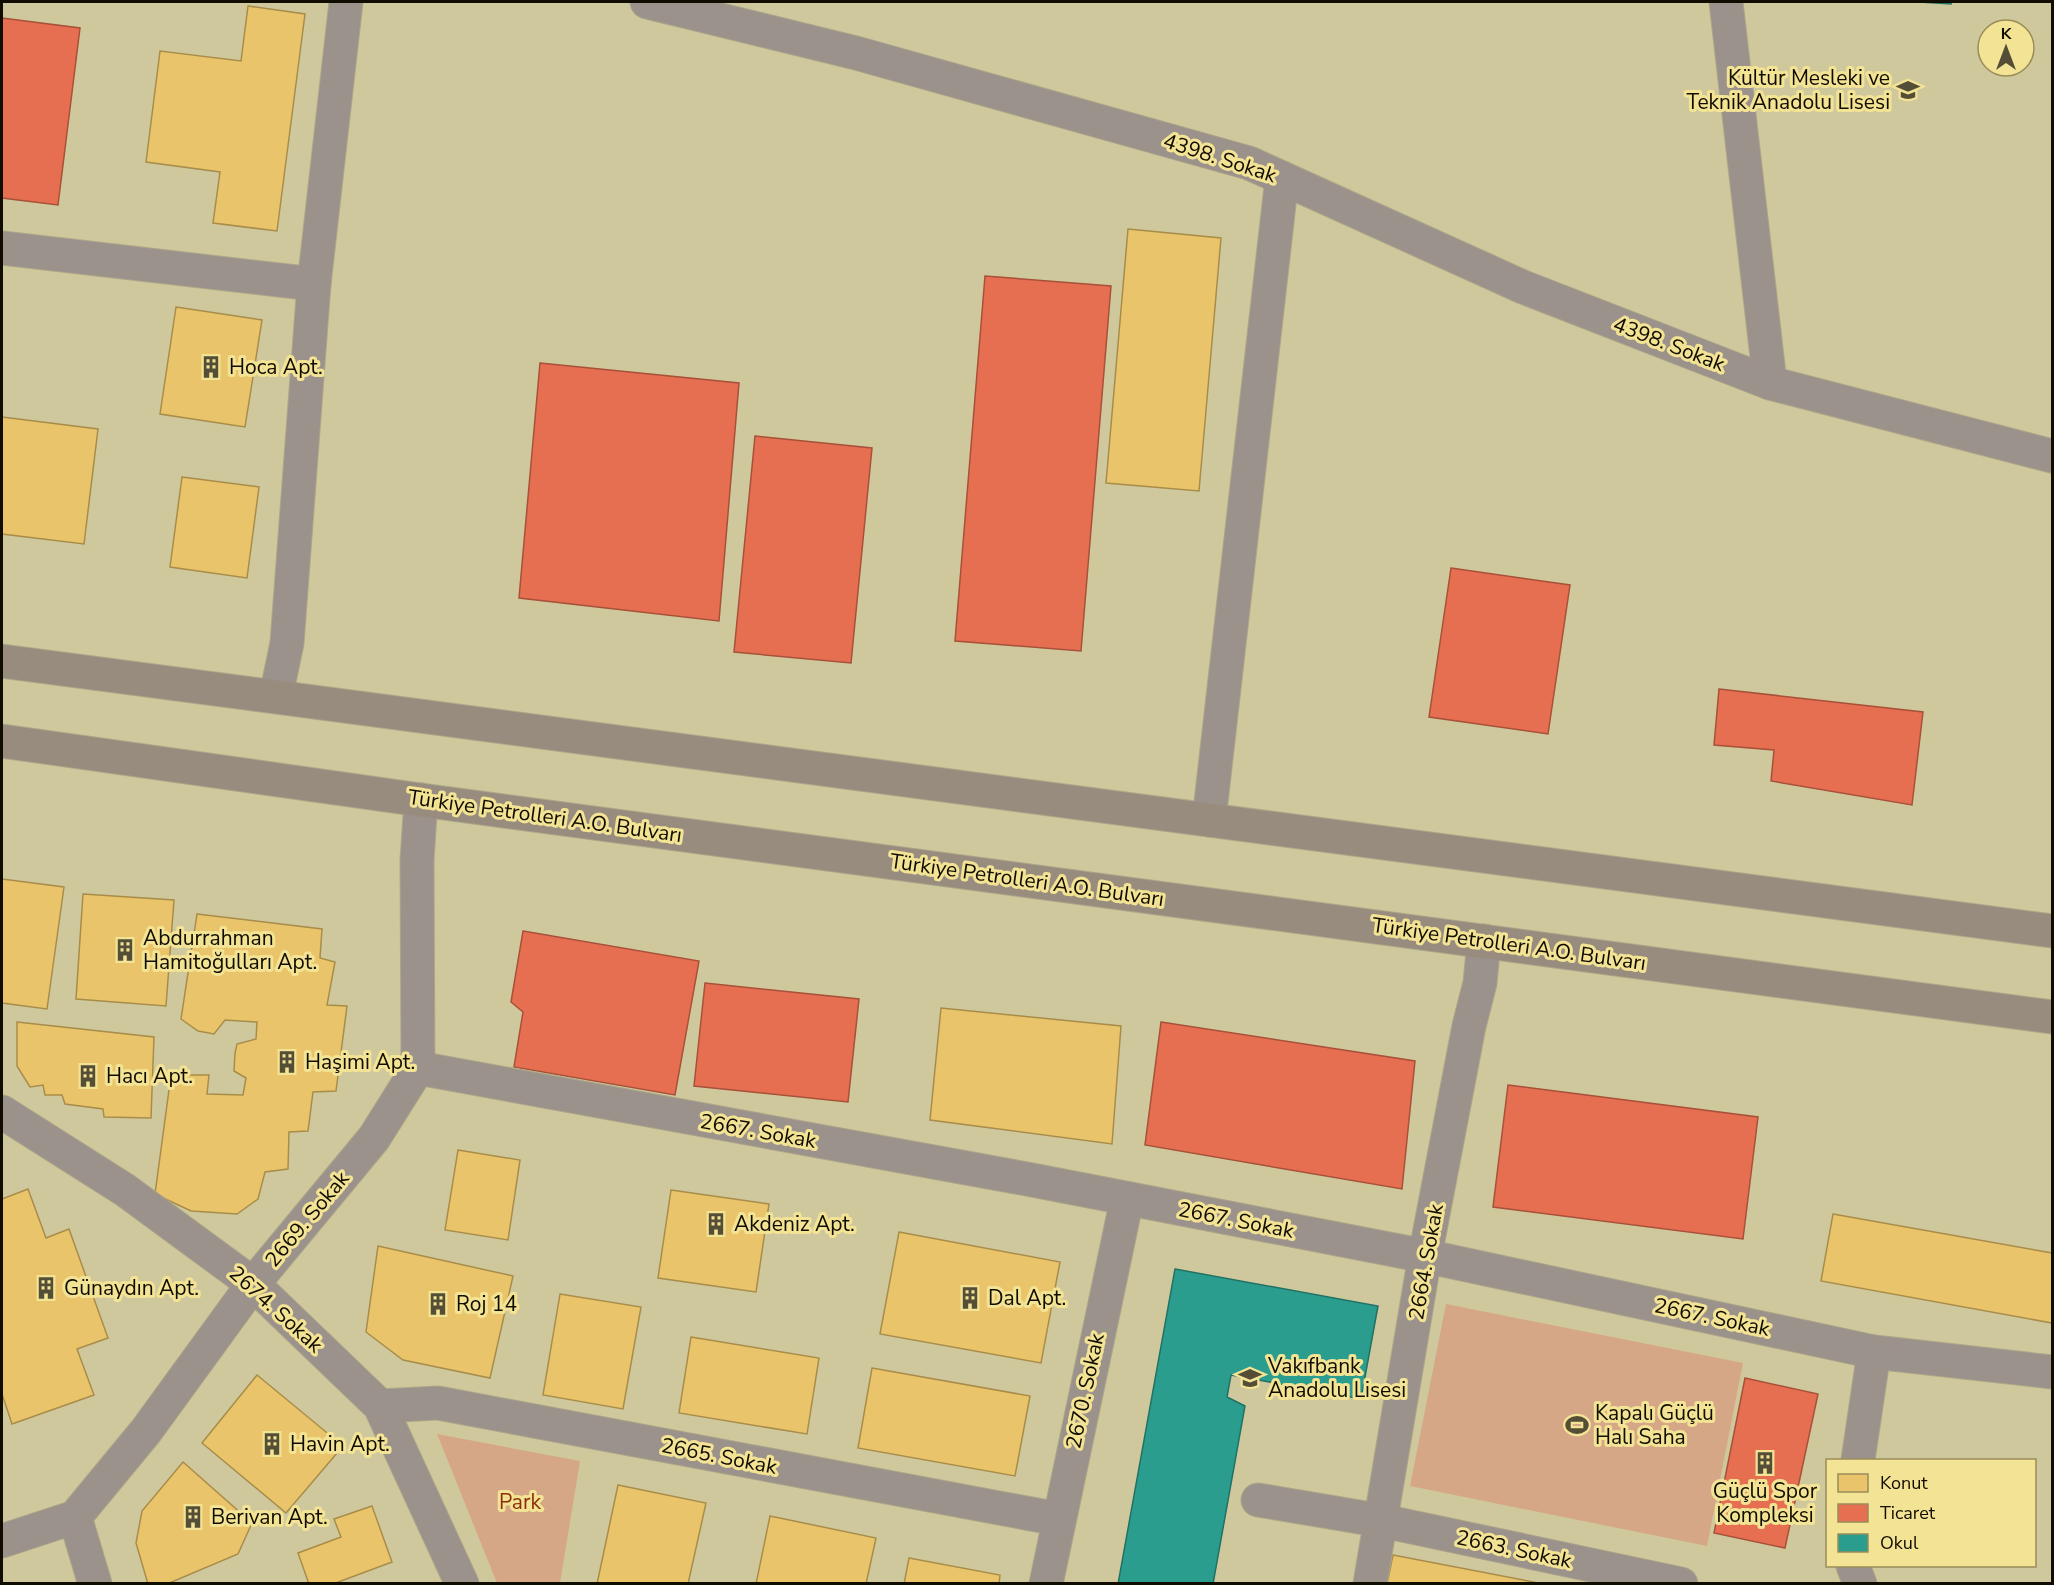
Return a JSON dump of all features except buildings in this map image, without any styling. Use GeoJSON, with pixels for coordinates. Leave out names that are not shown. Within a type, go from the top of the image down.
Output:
{"type":"FeatureCollection","features":[{"type":"Feature","properties":{"kind":"highway"},"geometry":{"type":"LineString","coordinates":[[2,661],[2052,932]]}},
{"type":"Feature","properties":{"kind":"highway","name":"Türkiye Petrolleri A.O. Bulvarı"},"geometry":{"type":"LineString","coordinates":[[2,741],[421,800],[2052,1017]]}},
{"type":"Feature","properties":{"kind":"street"},"geometry":{"type":"LineString","coordinates":[[276,696],[287,643],[314,284],[346,2]]}},
{"type":"Feature","properties":{"kind":"street","name":"4398. Sokak"},"geometry":{"type":"LineString","coordinates":[[646,2],[856,53],[1249,163],[1523,287],[1770,383],[2052,456]]}},
{"type":"Feature","properties":{"kind":"street"},"geometry":{"type":"LineString","coordinates":[[1726,2],[1770,383]]}},
{"type":"Feature","properties":{"kind":"street"},"geometry":{"type":"LineString","coordinates":[[1209,820],[1282,178]]}},
{"type":"Feature","properties":{"kind":"street"},"geometry":{"type":"LineString","coordinates":[[2,248],[314,284]]}},
{"type":"Feature","properties":{"kind":"street"},"geometry":{"type":"LineString","coordinates":[[418,1068],[417,860],[421,800]]}},
{"type":"Feature","properties":{"kind":"street","name":"2664. Sokak"},"geometry":{"type":"LineString","coordinates":[[1370,1584],[1383,1521],[1425,1256],[1469,1026],[1480,983],[1484,941]]}},
{"type":"Feature","properties":{"kind":"street","name":"2667. Sokak"},"geometry":{"type":"LineString","coordinates":[[418,1068],[1425,1256],[1875,1352],[2052,1372]]}},
{"type":"Feature","properties":{"kind":"street","name":"2669. Sokak"},"geometry":{"type":"LineString","coordinates":[[75,1517],[146,1431],[253,1284],[374,1138],[418,1068]]}},
{"type":"Feature","properties":{"kind":"street","name":"2674. Sokak"},"geometry":{"type":"LineString","coordinates":[[2,1112],[125,1190],[253,1284],[380,1406],[462,1584]]}},
{"type":"Feature","properties":{"kind":"street","name":"2670. Sokak"},"geometry":{"type":"LineString","coordinates":[[1046,1584],[1127,1199]]}},
{"type":"Feature","properties":{"kind":"street"},"geometry":{"type":"LineString","coordinates":[[1858,1459],[1875,1352]]}},
{"type":"Feature","properties":{"kind":"street","name":"2665. Sokak"},"geometry":{"type":"LineString","coordinates":[[380,1406],[438,1403],[1058,1519]]}},
{"type":"Feature","properties":{"kind":"street","name":"2663. Sokak"},"geometry":{"type":"LineString","coordinates":[[1258,1500],[1383,1521],[1681,1584]]}},
{"type":"Feature","properties":{"kind":"street"},"geometry":{"type":"LineString","coordinates":[[2,1541],[75,1517],[95,1584]]}},
{"type":"Feature","properties":{"kind":"street"},"geometry":{"type":"LineString","coordinates":[[1854,1567],[1860,1584]]}},
{"type":"Feature","properties":{"kind":"green space","name":"Kapalı Güçlü Halı Saha"},"geometry":{"type":"Polygon","coordinates":[[[1446,1304],[1743,1363],[1707,1546],[1410,1486],[1446,1304]]]}},
{"type":"Feature","properties":{"kind":"green space","name":"Park"},"geometry":{"type":"Polygon","coordinates":[[[437,1434],[580,1461],[560,1583],[497,1583],[437,1434]]]}},
{"type":"Feature","properties":{"kind":"place","name":"Kültür Mesleki ve Teknik Anadolu Lisesi"},"geometry":{"type":"Point","coordinates":[1908,90]}},
{"type":"Feature","properties":{"kind":"place","name":"Hoca Apt."},"geometry":{"type":"Point","coordinates":[211,367]}},
{"type":"Feature","properties":{"kind":"place","name":"Abdurrahman Hamitoğulları Apt."},"geometry":{"type":"Point","coordinates":[125,950]}},
{"type":"Feature","properties":{"kind":"place","name":"Haşimi Apt."},"geometry":{"type":"Point","coordinates":[287,1062]}},
{"type":"Feature","properties":{"kind":"place","name":"Hacı Apt."},"geometry":{"type":"Point","coordinates":[88,1076]}},
{"type":"Feature","properties":{"kind":"place","name":"Akdeniz Apt."},"geometry":{"type":"Point","coordinates":[716,1224]}},
{"type":"Feature","properties":{"kind":"place","name":"Günaydın Apt."},"geometry":{"type":"Point","coordinates":[46,1288]}},
{"type":"Feature","properties":{"kind":"place","name":"Dal Apt."},"geometry":{"type":"Point","coordinates":[970,1298]}},
{"type":"Feature","properties":{"kind":"place","name":"Roj 14"},"geometry":{"type":"Point","coordinates":[438,1304]}},
{"type":"Feature","properties":{"kind":"place","name":"Vakıfbank Anadolu Lisesi"},"geometry":{"type":"Point","coordinates":[1250,1378]}},
{"type":"Feature","properties":{"kind":"place","name":"Kapalı Güçlü Halı Saha"},"geometry":{"type":"Point","coordinates":[1577,1425]}},
{"type":"Feature","properties":{"kind":"place","name":"Havin Apt."},"geometry":{"type":"Point","coordinates":[272,1444]}},
{"type":"Feature","properties":{"kind":"place","name":"Güçlü Spor Kompleksi"},"geometry":{"type":"Point","coordinates":[1765,1463]}},
{"type":"Feature","properties":{"kind":"place","name":"Berivan Apt."},"geometry":{"type":"Point","coordinates":[193,1517]}}]}
